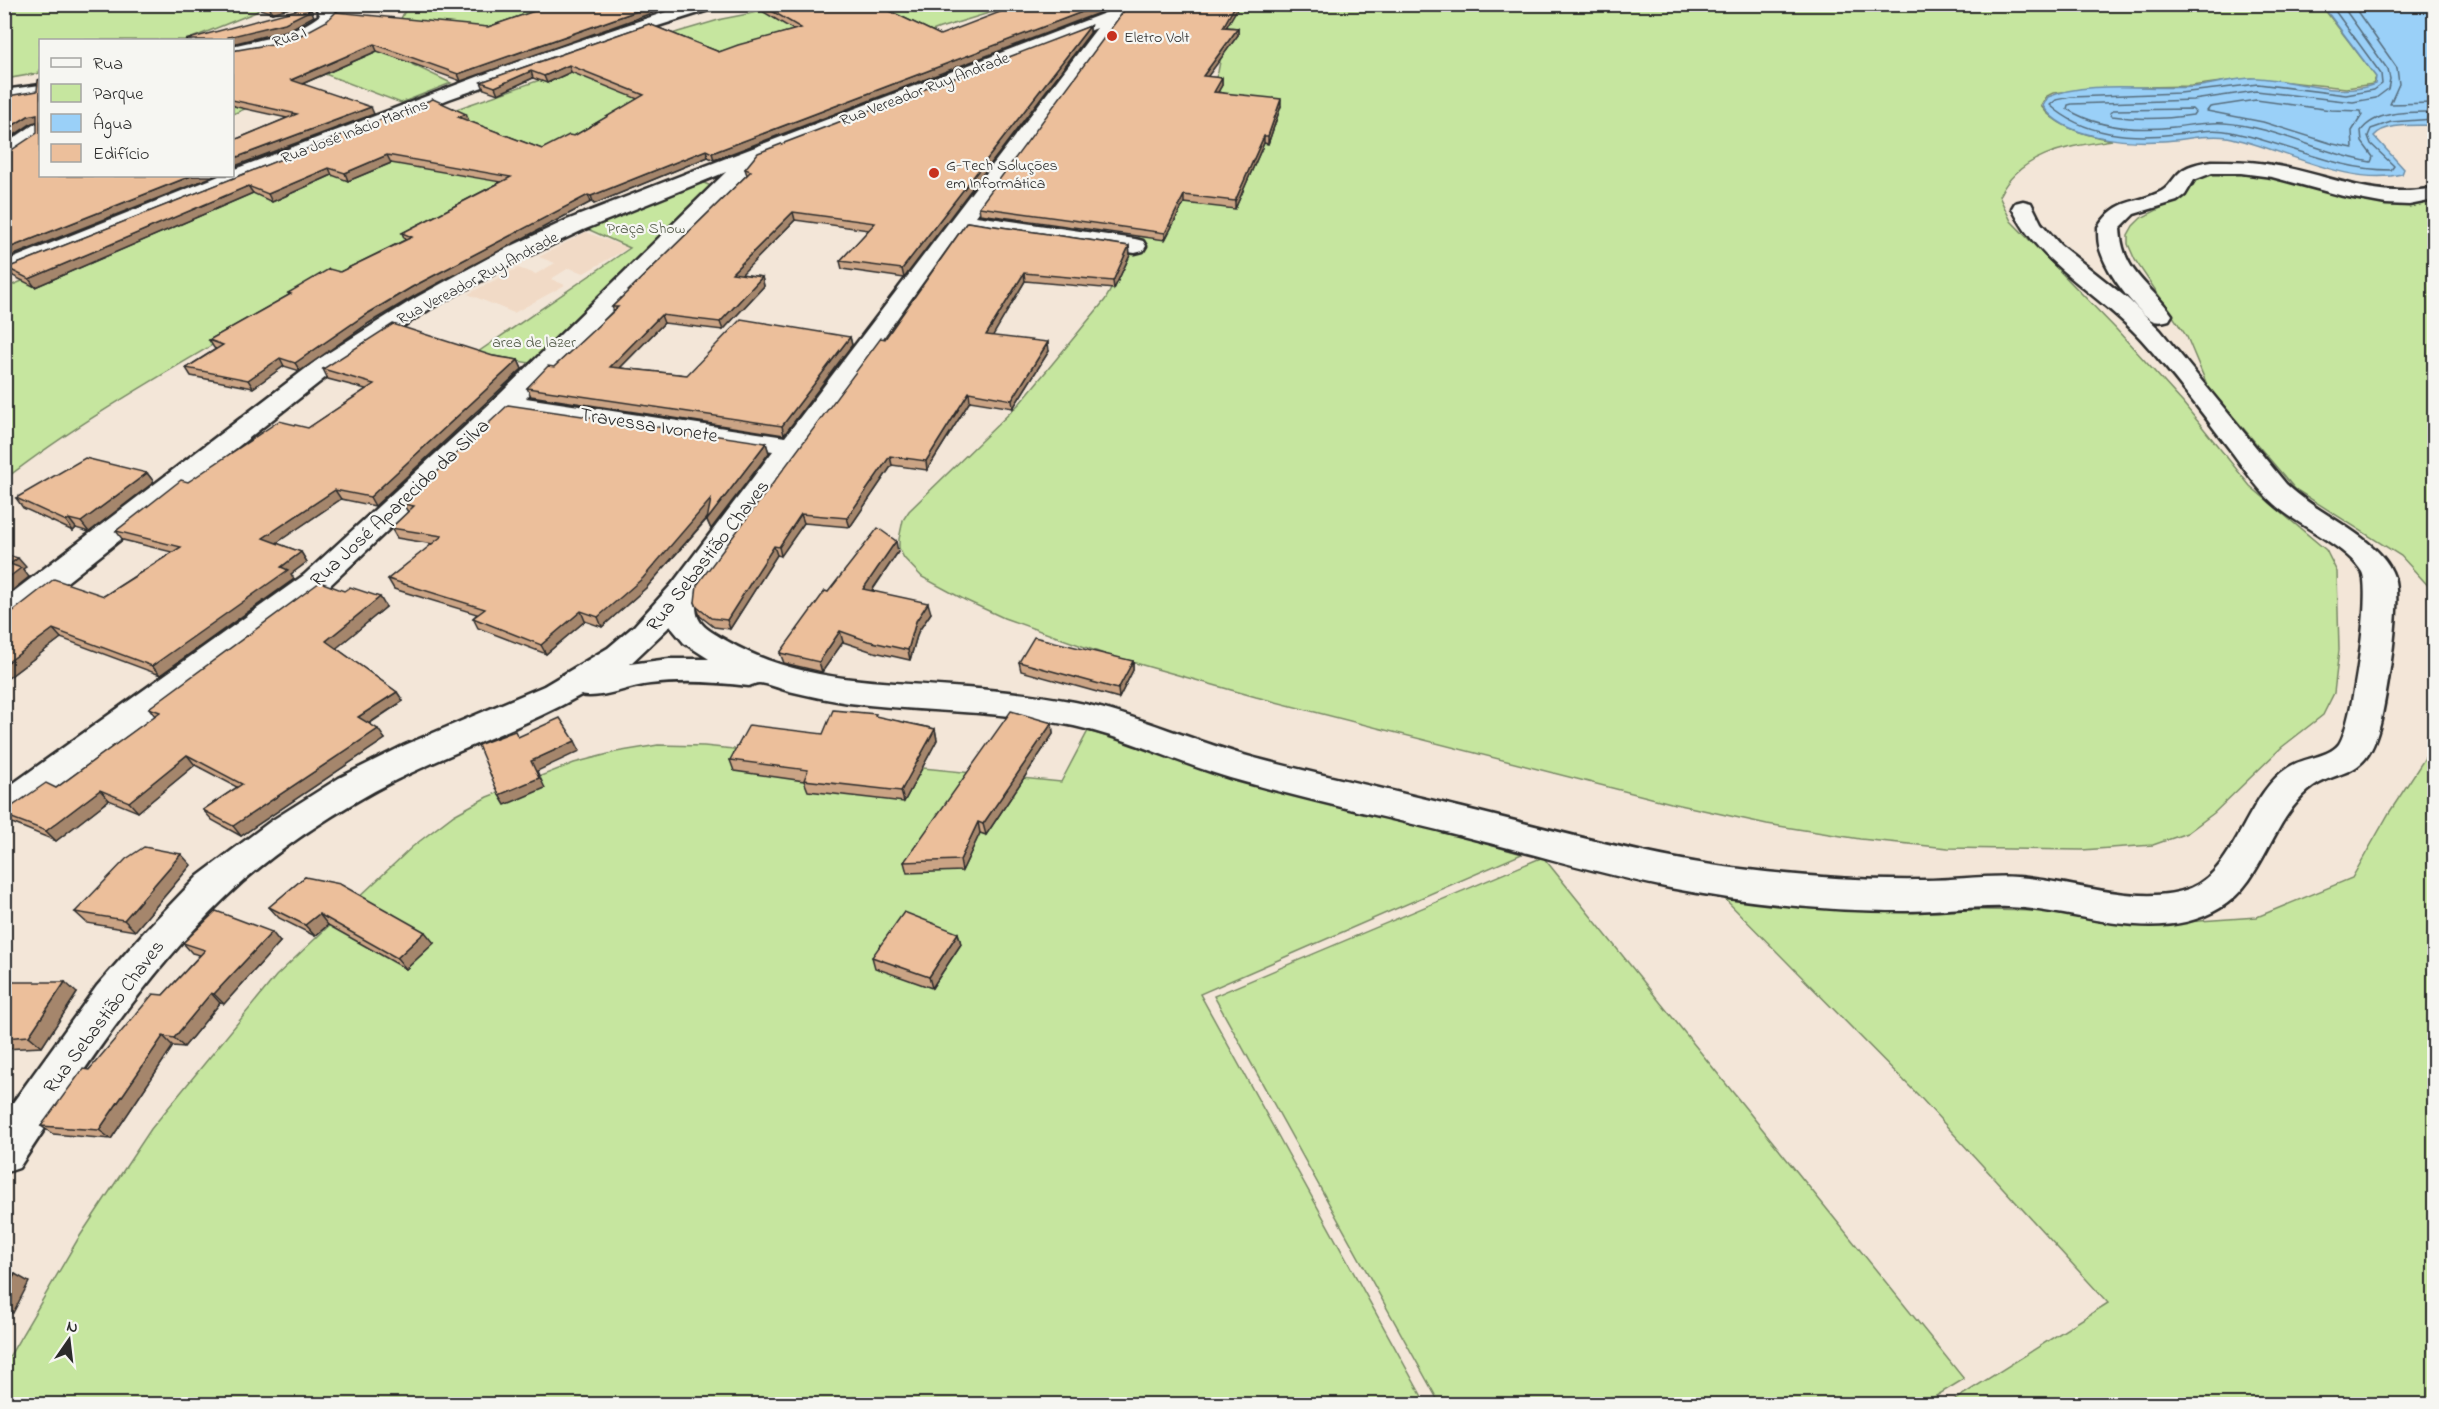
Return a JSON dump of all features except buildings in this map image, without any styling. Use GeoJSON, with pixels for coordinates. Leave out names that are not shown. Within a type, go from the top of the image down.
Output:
{"type":"FeatureCollection","features":[{"type":"Feature","properties":{"kind":"street","name":"Rua I"},"geometry":{"type":"LineString","coordinates":[[234,51],[288,37],[313,27],[328,16],[322,4]]}},
{"type":"Feature","properties":{"kind":"street","name":"Rua José Inácio Martins"},"geometry":{"type":"LineString","coordinates":[[4,270],[420,104],[547,58],[710,4]]}},
{"type":"Feature","properties":{"kind":"street","name":"Rua Vereador Ruy Andrade"},"geometry":{"type":"LineString","coordinates":[[4,615],[326,365],[425,302],[509,256],[555,234],[758,152],[1119,10]]}},
{"type":"Feature","properties":{"kind":"street","name":"Rua Sebastião Chaves"},"geometry":{"type":"LineString","coordinates":[[4,1153],[110,999],[164,936],[219,880],[285,831],[358,784],[414,756],[532,706],[621,654],[640,639],[683,591],[1119,10]]}},
{"type":"Feature","properties":{"kind":"street"},"geometry":{"type":"LineString","coordinates":[[4,96],[39,91]]}},
{"type":"Feature","properties":{"kind":"street"},"geometry":{"type":"LineString","coordinates":[[4,155],[39,130]]}},
{"type":"Feature","properties":{"kind":"street","name":"Rua José Aparecido da Silva"},"geometry":{"type":"LineString","coordinates":[[4,809],[315,582],[506,403],[758,152]]}},
{"type":"Feature","properties":{"kind":"street"},"geometry":{"type":"LineString","coordinates":[[2190,381],[2177,342],[2165,321],[2131,284],[2113,255],[2108,239],[2109,227],[2126,209],[2169,196],[2193,172],[2225,166],[2273,171],[2343,190],[2386,198],[2409,199],[2434,195]]}},
{"type":"Feature","properties":{"kind":"street"},"geometry":{"type":"LineString","coordinates":[[532,706],[604,681],[635,674],[704,670],[777,677],[842,689],[997,702],[1068,713],[1118,726],[1222,763],[1493,829],[1589,855],[1733,884],[1785,890],[1897,895],[1943,896],[2005,891],[2149,909],[2182,906],[2210,896],[2226,882],[2276,801],[2302,775],[2348,757],[2355,749],[2361,734],[2374,665],[2382,590],[2378,572],[2370,561],[2281,495],[2190,381],[2122,306],[2047,245],[2032,228],[2023,208]]}},
{"type":"Feature","properties":{"kind":"street"},"geometry":{"type":"LineString","coordinates":[[961,221],[1135,246]]}},
{"type":"Feature","properties":{"kind":"street","name":"Travessa Ivonete"},"geometry":{"type":"LineString","coordinates":[[506,403],[792,446]]}},
{"type":"Feature","properties":{"kind":"street"},"geometry":{"type":"LineString","coordinates":[[683,591],[679,608],[681,616],[698,638],[731,659],[777,677]]}},
{"type":"Feature","properties":{"kind":"lane"},"geometry":{"type":"LineString","coordinates":[[1752,4],[1786,4]]}},
{"type":"Feature","properties":{"kind":"shaded area"},"geometry":{"type":"Polygon","coordinates":[[[586,232],[628,248],[584,273],[569,268],[551,279],[565,285],[514,313],[468,294],[518,268],[536,274],[555,263],[539,257],[586,232]]]}},
{"type":"Feature","properties":{"kind":"green space"},"geometry":{"type":"Polygon","coordinates":[[[255,4],[259,9],[189,39],[39,39],[39,73],[5,79],[4,5],[255,4]]]}},
{"type":"Feature","properties":{"kind":"green space"},"geometry":{"type":"Polygon","coordinates":[[[408,5],[595,5],[413,65],[451,83],[401,103],[325,74],[234,114],[234,62],[393,34],[408,5]]]}},
{"type":"Feature","properties":{"kind":"green space"},"geometry":{"type":"Polygon","coordinates":[[[795,5],[1015,5],[940,28],[867,56],[219,341],[83,424],[5,479],[5,288],[334,153],[465,106],[678,32],[722,19],[795,5]]]}},
{"type":"Feature","properties":{"kind":"green space"},"geometry":{"type":"Polygon","coordinates":[[[1231,5],[2321,5],[2376,77],[2373,84],[2346,88],[2251,78],[2191,86],[2100,88],[2053,93],[2047,96],[2041,106],[2055,120],[2083,133],[2112,140],[2047,154],[2020,170],[2008,181],[1999,196],[2011,221],[2116,329],[2183,403],[2250,486],[2326,550],[2337,572],[2339,650],[2334,693],[2323,715],[2282,747],[2214,813],[2187,833],[2153,845],[2082,850],[1948,848],[1860,839],[1767,824],[1671,803],[1256,697],[1107,655],[1004,618],[922,577],[904,558],[899,548],[903,520],[909,511],[1020,403],[1105,300],[1190,145],[1218,72],[1231,5]]]}},
{"type":"Feature","properties":{"kind":"green space"},"geometry":{"type":"Polygon","coordinates":[[[2237,170],[2416,203],[2434,202],[2434,592],[2401,556],[2295,489],[2208,387],[2187,337],[2135,260],[2128,244],[2128,235],[2141,218],[2185,196],[2198,178],[2210,172],[2237,170]]]}},
{"type":"Feature","properties":{"kind":"green space","name":"area de lazer"},"geometry":{"type":"Polygon","coordinates":[[[704,183],[716,188],[542,365],[475,354],[630,248],[583,227],[692,185],[704,183]]]}},
{"type":"Feature","properties":{"kind":"green space"},"geometry":{"type":"Polygon","coordinates":[[[1088,731],[1522,854],[1200,994],[1426,1404],[5,1404],[5,1364],[78,1239],[151,1129],[276,976],[412,847],[454,815],[487,797],[574,763],[616,752],[658,745],[704,746],[1061,782],[1088,731]]]}},
{"type":"Feature","properties":{"kind":"green space"},"geometry":{"type":"Polygon","coordinates":[[[2434,744],[2434,1404],[1948,1404],[2108,1303],[1920,1097],[1718,892],[1932,909],[2043,911],[2171,923],[2257,917],[2352,878],[2389,813],[2434,744]]]}},
{"type":"Feature","properties":{"kind":"green space"},"geometry":{"type":"Polygon","coordinates":[[[1543,857],[1964,1379],[1923,1404],[1440,1404],[1214,996],[1543,857]]]}},
{"type":"Feature","properties":{"kind":"water"},"geometry":{"type":"Polygon","coordinates":[[[2322,5],[2434,5],[2434,125],[2394,127],[2374,136],[2404,169],[2402,174],[2381,177],[2336,171],[2227,137],[2133,141],[2098,137],[2065,126],[2043,106],[2048,97],[2064,92],[2100,87],[2194,87],[2249,78],[2346,90],[2375,84],[2376,77],[2322,5]]]}},
{"type":"Feature","properties":{"kind":"place","name":"Eletro Volt"},"geometry":{"type":"Point","coordinates":[1112,36]}},
{"type":"Feature","properties":{"kind":"place","name":"G-Tech Soluções em Informática"},"geometry":{"type":"Point","coordinates":[934,173]}},
{"type":"Feature","properties":{"kind":"park label","name":"Praça Show"},"geometry":{"type":"Point","coordinates":[646,227]}}]}
